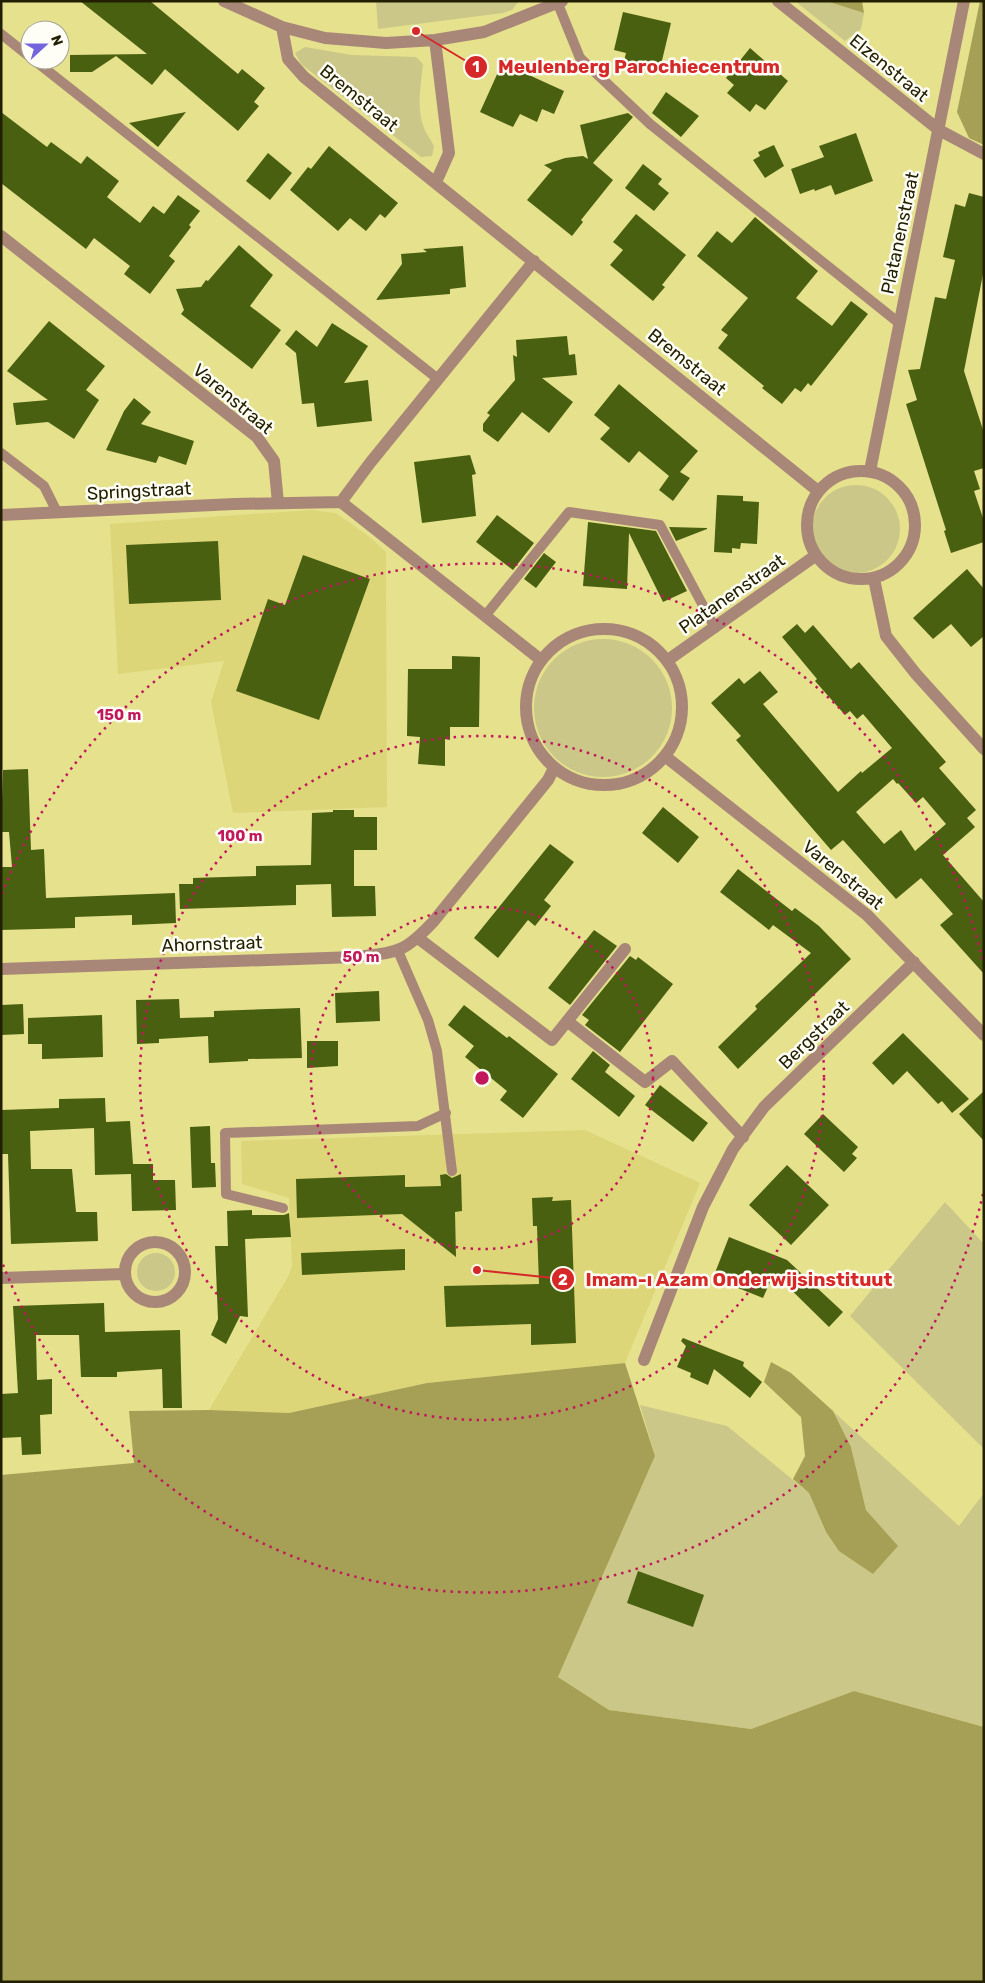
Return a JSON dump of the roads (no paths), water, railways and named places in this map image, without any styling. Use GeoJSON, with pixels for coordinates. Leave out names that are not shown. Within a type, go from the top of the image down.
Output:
{"type":"FeatureCollection","features":[{"type":"Feature","properties":{"kind":"street","name":"Bremstraat"},"geometry":{"type":"LineString","coordinates":[[224,1],[282,27],[325,38],[386,43],[436,40],[484,32],[560,3]]}},
{"type":"Feature","properties":{"kind":"street","name":"Elzenstraat"},"geometry":{"type":"LineString","coordinates":[[778,1],[939,130],[984,154]]}},
{"type":"Feature","properties":{"kind":"street","name":"Platanenstraat"},"geometry":{"type":"LineString","coordinates":[[870,471],[964,1]]}},
{"type":"Feature","properties":{"kind":"street","name":"Bremstraat"},"geometry":{"type":"LineString","coordinates":[[282,27],[288,58],[304,77],[818,491]]}},
{"type":"Feature","properties":{"kind":"street"},"geometry":{"type":"LineString","coordinates":[[436,40],[449,153],[436,182]]}},
{"type":"Feature","properties":{"kind":"street","name":"Varenstraat"},"geometry":{"type":"LineString","coordinates":[[1,236],[257,437],[274,461],[278,503]]}},
{"type":"Feature","properties":{"kind":"street"},"geometry":{"type":"LineString","coordinates":[[341,502],[370,463],[534,261]]}},
{"type":"Feature","properties":{"kind":"street"},"geometry":{"type":"LineString","coordinates":[[851,471],[870,471],[888,477],[902,489],[912,506],[916,524],[913,543],[904,560],[888,574],[874,579],[852,580],[835,574],[815,556],[810,545],[806,526],[809,508],[818,491],[833,478],[851,471]]}},
{"type":"Feature","properties":{"kind":"street"},"geometry":{"type":"LineString","coordinates":[[278,503],[341,502],[541,660]]}},
{"type":"Feature","properties":{"kind":"street","name":"Springstraat"},"geometry":{"type":"LineString","coordinates":[[1,515],[278,503]]}},
{"type":"Feature","properties":{"kind":"street","name":"Platanenstraat"},"geometry":{"type":"LineString","coordinates":[[668,660],[815,556]]}},
{"type":"Feature","properties":{"kind":"street"},"geometry":{"type":"LineString","coordinates":[[874,579],[886,636],[916,674],[984,749]]}},
{"type":"Feature","properties":{"kind":"street"},"geometry":{"type":"LineString","coordinates":[[602,627],[640,637],[655,647],[668,660],[680,684],[682,718],[679,734],[666,757],[651,771],[631,783],[612,786],[591,785],[578,781],[554,768],[538,750],[528,728],[526,704],[530,681],[541,660],[554,647],[569,637],[602,627]]}},
{"type":"Feature","properties":{"kind":"street","name":"Varenstraat"},"geometry":{"type":"LineString","coordinates":[[666,757],[867,915],[984,1035]]}},
{"type":"Feature","properties":{"kind":"street","name":"Ahornstraat"},"geometry":{"type":"LineString","coordinates":[[1,969],[355,957],[398,952],[418,938],[548,780],[554,768]]}},
{"type":"Feature","properties":{"kind":"street"},"geometry":{"type":"LineString","coordinates":[[418,938],[552,1040],[625,949]]}},
{"type":"Feature","properties":{"kind":"street","name":"Bergstraat"},"geometry":{"type":"LineString","coordinates":[[644,1360],[703,1207],[733,1149],[764,1107],[914,962]]}},
{"type":"Feature","properties":{"kind":"street"},"geometry":{"type":"LineString","coordinates":[[567,1021],[645,1082],[672,1061],[742,1137]]}},
{"type":"Feature","properties":{"kind":"street"},"geometry":{"type":"LineString","coordinates":[[156,1242],[167,1244],[174,1249],[183,1261],[185,1274],[182,1284],[175,1295],[162,1302],[148,1302],[138,1298],[128,1286],[124,1274],[126,1261],[133,1251],[143,1244],[156,1242]]}},
{"type":"Feature","properties":{"kind":"street"},"geometry":{"type":"LineString","coordinates":[[1,1278],[124,1274]]}},
{"type":"Feature","properties":{"kind":"lane"},"geometry":{"type":"LineString","coordinates":[[560,3],[580,58],[650,124],[899,323]]}},
{"type":"Feature","properties":{"kind":"lane"},"geometry":{"type":"LineString","coordinates":[[1,34],[20,48]]}},
{"type":"Feature","properties":{"kind":"lane"},"geometry":{"type":"LineString","coordinates":[[47,70],[438,380]]}},
{"type":"Feature","properties":{"kind":"lane"},"geometry":{"type":"LineString","coordinates":[[1,453],[44,486],[57,512]]}},
{"type":"Feature","properties":{"kind":"lane"},"geometry":{"type":"LineString","coordinates":[[485,616],[568,512],[660,525],[715,628]]}},
{"type":"Feature","properties":{"kind":"lane"},"geometry":{"type":"LineString","coordinates":[[398,952],[428,1020],[437,1051],[452,1172]]}},
{"type":"Feature","properties":{"kind":"lane"},"geometry":{"type":"LineString","coordinates":[[283,1208],[226,1194],[225,1133],[418,1126],[446,1113]]}},
{"type":"Feature","properties":{"kind":"place","name":"Meulenberg Parochiecentrum"},"geometry":{"type":"Point","coordinates":[416,31]}},
{"type":"Feature","properties":{"kind":"place","name":"Imam-ı Azam Onderwijsinstituut"},"geometry":{"type":"Point","coordinates":[477,1270]}}]}
